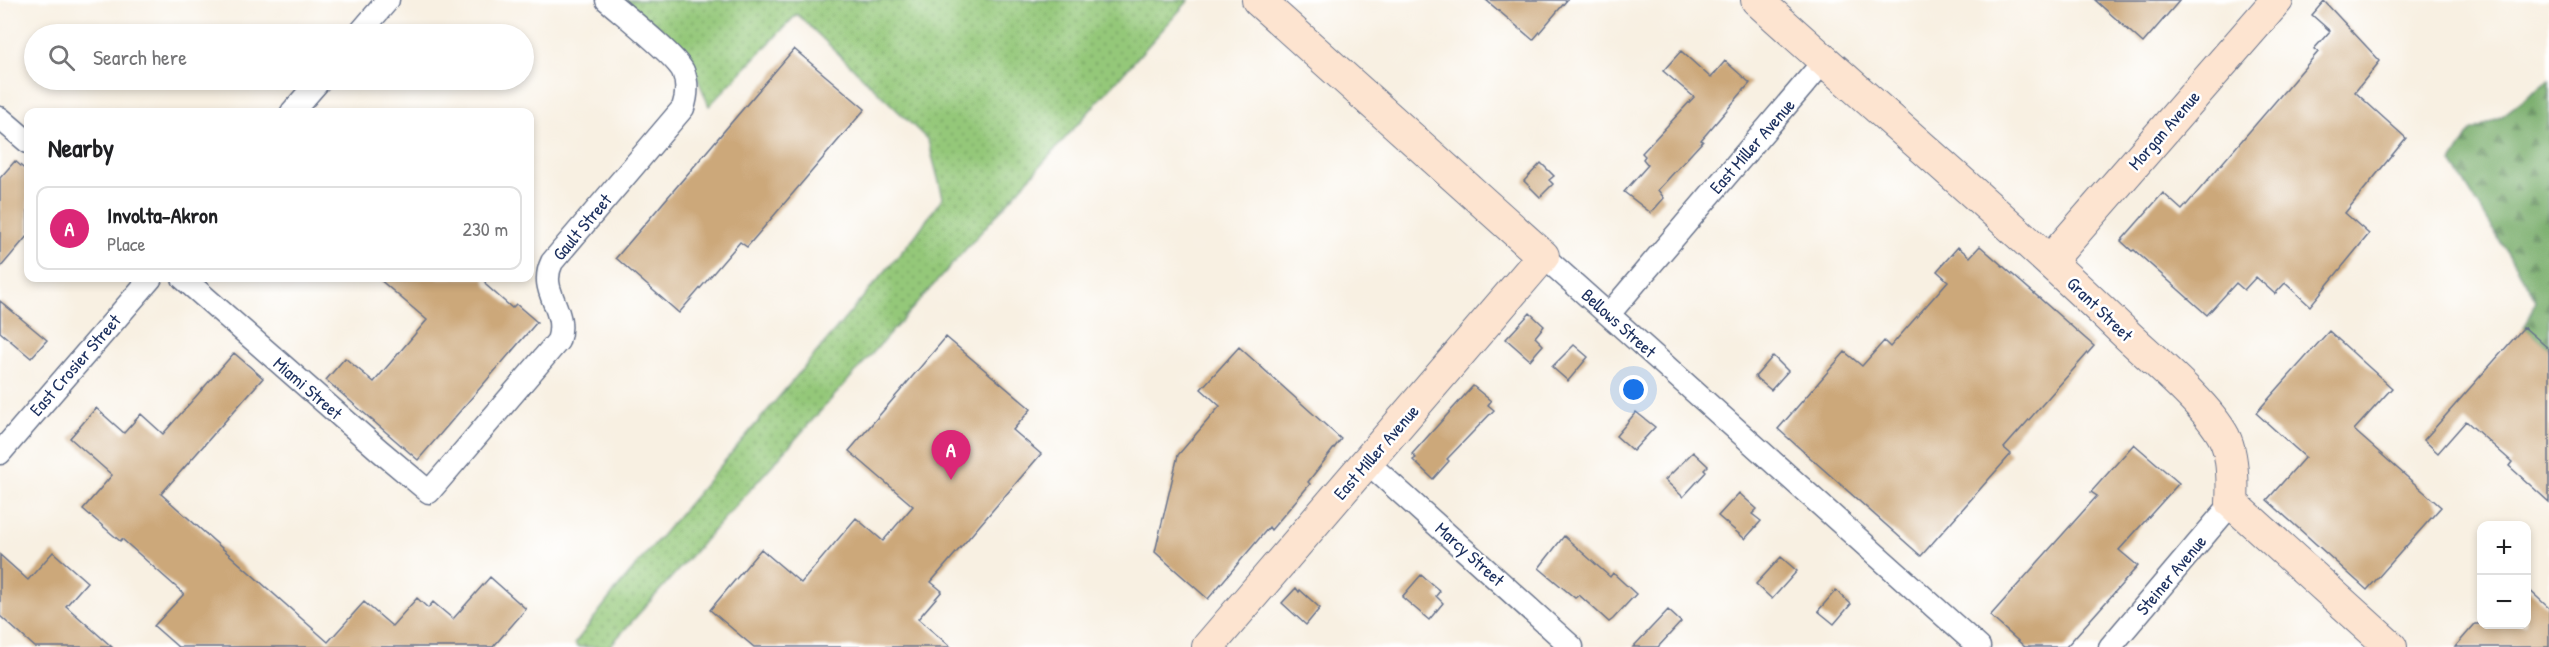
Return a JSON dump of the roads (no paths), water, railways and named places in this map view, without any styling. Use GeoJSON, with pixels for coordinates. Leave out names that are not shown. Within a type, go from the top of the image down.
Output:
{"type":"FeatureCollection","features":[{"type":"Feature","properties":{"kind":"street"},"geometry":{"type":"LineString","coordinates":[[368,24],[388,0]]}},
{"type":"Feature","properties":{"kind":"street","name":"Gault Street"},"geometry":{"type":"LineString","coordinates":[[434,486],[558,342],[562,329],[560,316],[547,284],[548,271],[552,262],[683,108],[686,89],[680,65],[607,0]]}},
{"type":"Feature","properties":{"kind":"street","name":"Bellows Street"},"geometry":{"type":"LineString","coordinates":[[1258,0],[1979,647]]}},
{"type":"Feature","properties":{"kind":"street","name":"Grant Street"},"geometry":{"type":"LineString","coordinates":[[1757,0],[2050,261],[2203,409],[2224,438],[2234,481],[2232,503]]}},
{"type":"Feature","properties":{"kind":"street","name":"Morgan Avenue"},"geometry":{"type":"LineString","coordinates":[[2050,261],[2277,0]]}},
{"type":"Feature","properties":{"kind":"street","name":"East Miller Avenue"},"geometry":{"type":"LineString","coordinates":[[1609,314],[1824,61]]}},
{"type":"Feature","properties":{"kind":"street"},"geometry":{"type":"LineString","coordinates":[[296,108],[311,90]]}},
{"type":"Feature","properties":{"kind":"street"},"geometry":{"type":"LineString","coordinates":[[0,118],[24,139]]}},
{"type":"Feature","properties":{"kind":"street","name":"East Miller Avenue"},"geometry":{"type":"LineString","coordinates":[[1208,647],[1543,256]]}},
{"type":"Feature","properties":{"kind":"street","name":"East Crosier Street"},"geometry":{"type":"LineString","coordinates":[[0,453],[148,282]]}},
{"type":"Feature","properties":{"kind":"street","name":"Miami Street"},"geometry":{"type":"LineString","coordinates":[[188,282],[429,492],[434,486]]}},
{"type":"Feature","properties":{"kind":"street","name":"Marcy Street"},"geometry":{"type":"LineString","coordinates":[[1367,462],[1572,647]]}},
{"type":"Feature","properties":{"kind":"street"},"geometry":{"type":"LineString","coordinates":[[2232,503],[2391,647]]}},
{"type":"Feature","properties":{"kind":"street","name":"Steiner Avenue"},"geometry":{"type":"LineString","coordinates":[[2109,647],[2232,503]]}},
{"type":"Feature","properties":{"kind":"place","name":"Involta-Akron"},"geometry":{"type":"Point","coordinates":[951,480]}}]}
